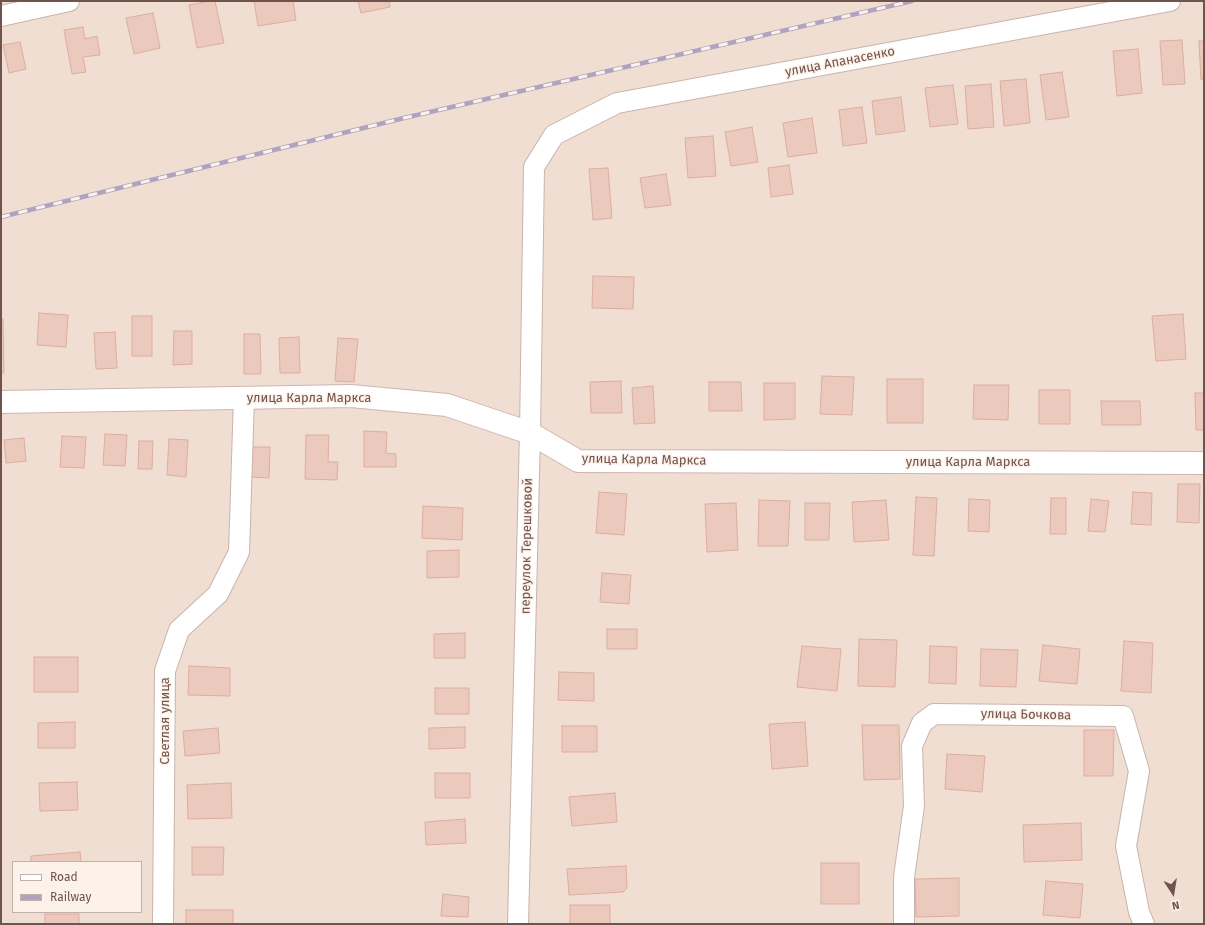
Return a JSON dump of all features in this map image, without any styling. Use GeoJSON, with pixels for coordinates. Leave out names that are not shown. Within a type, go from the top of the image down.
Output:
{"type":"FeatureCollection","features":[{"type":"Feature","properties":{"kind":"street"},"geometry":{"type":"LineString","coordinates":[[1,16],[69,1]]}},
{"type":"Feature","properties":{"kind":"street","name":"улица Апанасенко"},"geometry":{"type":"LineString","coordinates":[[534,167],[554,135],[617,103],[1170,1]]}},
{"type":"Feature","properties":{"kind":"street","name":"переулок Терешковой"},"geometry":{"type":"LineString","coordinates":[[518,924],[530,433],[534,167]]}},
{"type":"Feature","properties":{"kind":"street","name":"улица Карла Маркса"},"geometry":{"type":"LineString","coordinates":[[1,402],[351,396],[447,405],[530,433],[578,461],[1204,463]]}},
{"type":"Feature","properties":{"kind":"street","name":"Светлая улица"},"geometry":{"type":"LineString","coordinates":[[163,924],[165,671],[179,630],[218,594],[239,552],[244,398]]}},
{"type":"Feature","properties":{"kind":"street","name":"улица Бочкова"},"geometry":{"type":"LineString","coordinates":[[904,924],[904,877],[914,806],[912,746],[922,723],[934,714],[1124,716],[1138,770],[1126,846],[1139,912],[1144,924]]}},
{"type":"Feature","properties":{"kind":"shaded area"},"geometry":{"type":"Polygon","coordinates":[[[1,1],[1204,1],[1204,924],[1,924],[1,1]]]}},
{"type":"Feature","properties":{"kind":"building"},"geometry":{"type":"Polygon","coordinates":[[[215,1],[224,43],[197,48],[189,5],[215,1]]]}},
{"type":"Feature","properties":{"kind":"building"},"geometry":{"type":"Polygon","coordinates":[[[254,1],[293,1],[296,20],[258,26],[254,1]]]}},
{"type":"Feature","properties":{"kind":"building"},"geometry":{"type":"Polygon","coordinates":[[[358,1],[389,1],[390,7],[361,13],[358,1]]]}},
{"type":"Feature","properties":{"kind":"building"},"geometry":{"type":"Polygon","coordinates":[[[153,13],[160,48],[134,54],[126,18],[153,13]]]}},
{"type":"Feature","properties":{"kind":"building"},"geometry":{"type":"Polygon","coordinates":[[[83,27],[85,39],[97,36],[100,55],[83,57],[86,72],[72,74],[64,30],[83,27]]]}},
{"type":"Feature","properties":{"kind":"building"},"geometry":{"type":"Polygon","coordinates":[[[1182,40],[1185,84],[1163,85],[1160,41],[1182,40]]]}},
{"type":"Feature","properties":{"kind":"building"},"geometry":{"type":"Polygon","coordinates":[[[1199,41],[1204,41],[1204,79],[1201,80],[1199,41]]]}},
{"type":"Feature","properties":{"kind":"building"},"geometry":{"type":"Polygon","coordinates":[[[20,42],[26,69],[9,73],[3,45],[20,42]]]}},
{"type":"Feature","properties":{"kind":"building"},"geometry":{"type":"Polygon","coordinates":[[[1138,49],[1142,93],[1117,96],[1113,51],[1138,49]]]}},
{"type":"Feature","properties":{"kind":"building"},"geometry":{"type":"Polygon","coordinates":[[[1062,72],[1069,117],[1046,120],[1040,75],[1062,72]]]}},
{"type":"Feature","properties":{"kind":"building"},"geometry":{"type":"Polygon","coordinates":[[[1026,79],[1030,123],[1004,126],[1000,81],[1026,79]]]}},
{"type":"Feature","properties":{"kind":"building"},"geometry":{"type":"Polygon","coordinates":[[[991,84],[994,127],[968,129],[965,86],[991,84]]]}},
{"type":"Feature","properties":{"kind":"building"},"geometry":{"type":"Polygon","coordinates":[[[953,85],[958,124],[930,127],[925,88],[953,85]]]}},
{"type":"Feature","properties":{"kind":"building"},"geometry":{"type":"Polygon","coordinates":[[[901,97],[905,131],[876,135],[872,101],[901,97]]]}},
{"type":"Feature","properties":{"kind":"building"},"geometry":{"type":"Polygon","coordinates":[[[862,107],[867,143],[843,146],[839,110],[862,107]]]}},
{"type":"Feature","properties":{"kind":"building"},"geometry":{"type":"Polygon","coordinates":[[[812,118],[817,153],[788,157],[783,123],[812,118]]]}},
{"type":"Feature","properties":{"kind":"building"},"geometry":{"type":"Polygon","coordinates":[[[752,127],[758,162],[731,166],[725,132],[752,127]]]}},
{"type":"Feature","properties":{"kind":"building"},"geometry":{"type":"Polygon","coordinates":[[[713,136],[716,176],[688,178],[685,138],[713,136]]]}},
{"type":"Feature","properties":{"kind":"building"},"geometry":{"type":"Polygon","coordinates":[[[789,165],[793,194],[771,197],[768,168],[789,165]]]}},
{"type":"Feature","properties":{"kind":"building"},"geometry":{"type":"Polygon","coordinates":[[[608,168],[612,218],[593,220],[589,169],[608,168]]]}},
{"type":"Feature","properties":{"kind":"building"},"geometry":{"type":"Polygon","coordinates":[[[666,174],[671,205],[645,208],[640,178],[666,174]]]}},
{"type":"Feature","properties":{"kind":"building"},"geometry":{"type":"Polygon","coordinates":[[[593,276],[634,277],[633,309],[592,308],[593,276]]]}},
{"type":"Feature","properties":{"kind":"building"},"geometry":{"type":"Polygon","coordinates":[[[39,313],[68,315],[66,347],[37,345],[39,313]]]}},
{"type":"Feature","properties":{"kind":"building"},"geometry":{"type":"Polygon","coordinates":[[[1183,314],[1186,359],[1156,361],[1152,316],[1183,314]]]}},
{"type":"Feature","properties":{"kind":"building"},"geometry":{"type":"Polygon","coordinates":[[[132,316],[152,316],[152,356],[132,356],[132,316]]]}},
{"type":"Feature","properties":{"kind":"building"},"geometry":{"type":"Polygon","coordinates":[[[1,319],[3,319],[4,373],[1,373],[1,319]]]}},
{"type":"Feature","properties":{"kind":"building"},"geometry":{"type":"Polygon","coordinates":[[[174,331],[192,331],[192,364],[173,365],[174,331]]]}},
{"type":"Feature","properties":{"kind":"building"},"geometry":{"type":"Polygon","coordinates":[[[115,332],[117,368],[96,369],[94,333],[115,332]]]}},
{"type":"Feature","properties":{"kind":"building"},"geometry":{"type":"Polygon","coordinates":[[[244,334],[260,334],[261,374],[244,374],[244,334]]]}},
{"type":"Feature","properties":{"kind":"building"},"geometry":{"type":"Polygon","coordinates":[[[299,337],[300,373],[280,373],[279,338],[299,337]]]}},
{"type":"Feature","properties":{"kind":"building"},"geometry":{"type":"Polygon","coordinates":[[[338,338],[358,339],[354,382],[335,381],[338,338]]]}},
{"type":"Feature","properties":{"kind":"building"},"geometry":{"type":"Polygon","coordinates":[[[822,376],[854,377],[852,415],[820,414],[822,376]]]}},
{"type":"Feature","properties":{"kind":"building"},"geometry":{"type":"Polygon","coordinates":[[[887,379],[923,379],[923,423],[887,423],[887,379]]]}},
{"type":"Feature","properties":{"kind":"building"},"geometry":{"type":"Polygon","coordinates":[[[621,381],[622,413],[591,413],[590,382],[621,381]]]}},
{"type":"Feature","properties":{"kind":"building"},"geometry":{"type":"Polygon","coordinates":[[[709,382],[741,382],[742,411],[709,411],[709,382]]]}},
{"type":"Feature","properties":{"kind":"building"},"geometry":{"type":"Polygon","coordinates":[[[764,383],[795,383],[795,419],[764,420],[764,383]]]}},
{"type":"Feature","properties":{"kind":"building"},"geometry":{"type":"Polygon","coordinates":[[[974,385],[1009,385],[1008,420],[973,419],[974,385]]]}},
{"type":"Feature","properties":{"kind":"building"},"geometry":{"type":"Polygon","coordinates":[[[653,386],[655,423],[634,424],[632,388],[653,386]]]}},
{"type":"Feature","properties":{"kind":"building"},"geometry":{"type":"Polygon","coordinates":[[[1039,390],[1070,390],[1070,424],[1039,424],[1039,390]]]}},
{"type":"Feature","properties":{"kind":"building"},"geometry":{"type":"Polygon","coordinates":[[[1195,393],[1204,393],[1204,430],[1196,430],[1195,393]]]}},
{"type":"Feature","properties":{"kind":"building"},"geometry":{"type":"Polygon","coordinates":[[[1101,401],[1140,401],[1141,425],[1102,425],[1101,401]]]}},
{"type":"Feature","properties":{"kind":"building"},"geometry":{"type":"Polygon","coordinates":[[[364,431],[387,432],[386,453],[396,454],[396,467],[364,467],[364,431]]]}},
{"type":"Feature","properties":{"kind":"building"},"geometry":{"type":"Polygon","coordinates":[[[105,434],[127,435],[125,466],[103,465],[105,434]]]}},
{"type":"Feature","properties":{"kind":"building"},"geometry":{"type":"Polygon","coordinates":[[[306,435],[329,435],[328,462],[338,462],[337,480],[305,479],[306,435]]]}},
{"type":"Feature","properties":{"kind":"building"},"geometry":{"type":"Polygon","coordinates":[[[62,436],[86,437],[84,468],[60,467],[62,436]]]}},
{"type":"Feature","properties":{"kind":"building"},"geometry":{"type":"Polygon","coordinates":[[[24,438],[26,461],[6,463],[4,440],[24,438]]]}},
{"type":"Feature","properties":{"kind":"building"},"geometry":{"type":"Polygon","coordinates":[[[169,439],[188,440],[186,477],[167,475],[169,439]]]}},
{"type":"Feature","properties":{"kind":"building"},"geometry":{"type":"Polygon","coordinates":[[[139,441],[153,441],[152,469],[138,469],[139,441]]]}},
{"type":"Feature","properties":{"kind":"building"},"geometry":{"type":"Polygon","coordinates":[[[250,447],[270,447],[269,478],[249,477],[250,447]]]}},
{"type":"Feature","properties":{"kind":"building"},"geometry":{"type":"Polygon","coordinates":[[[1178,484],[1200,484],[1199,523],[1177,522],[1178,484]]]}},
{"type":"Feature","properties":{"kind":"building"},"geometry":{"type":"Polygon","coordinates":[[[599,492],[627,494],[624,535],[596,533],[599,492]]]}},
{"type":"Feature","properties":{"kind":"building"},"geometry":{"type":"Polygon","coordinates":[[[1133,492],[1152,493],[1151,525],[1131,524],[1133,492]]]}},
{"type":"Feature","properties":{"kind":"building"},"geometry":{"type":"Polygon","coordinates":[[[916,497],[937,498],[934,556],[913,555],[916,497]]]}},
{"type":"Feature","properties":{"kind":"building"},"geometry":{"type":"Polygon","coordinates":[[[1051,498],[1066,498],[1066,534],[1050,534],[1051,498]]]}},
{"type":"Feature","properties":{"kind":"building"},"geometry":{"type":"Polygon","coordinates":[[[969,499],[990,500],[989,532],[968,531],[969,499]]]}},
{"type":"Feature","properties":{"kind":"building"},"geometry":{"type":"Polygon","coordinates":[[[1091,499],[1109,501],[1105,532],[1088,531],[1091,499]]]}},
{"type":"Feature","properties":{"kind":"building"},"geometry":{"type":"Polygon","coordinates":[[[759,500],[790,501],[788,546],[758,546],[759,500]]]}},
{"type":"Feature","properties":{"kind":"building"},"geometry":{"type":"Polygon","coordinates":[[[886,500],[889,540],[854,542],[852,502],[886,500]]]}},
{"type":"Feature","properties":{"kind":"building"},"geometry":{"type":"Polygon","coordinates":[[[736,503],[738,550],[707,552],[705,504],[736,503]]]}},
{"type":"Feature","properties":{"kind":"building"},"geometry":{"type":"Polygon","coordinates":[[[805,503],[830,503],[829,540],[805,540],[805,503]]]}},
{"type":"Feature","properties":{"kind":"building"},"geometry":{"type":"Polygon","coordinates":[[[423,506],[463,508],[462,540],[422,538],[423,506]]]}},
{"type":"Feature","properties":{"kind":"building"},"geometry":{"type":"Polygon","coordinates":[[[459,550],[459,577],[427,578],[427,551],[459,550]]]}},
{"type":"Feature","properties":{"kind":"building"},"geometry":{"type":"Polygon","coordinates":[[[602,573],[631,575],[629,604],[600,602],[602,573]]]}},
{"type":"Feature","properties":{"kind":"building"},"geometry":{"type":"Polygon","coordinates":[[[607,629],[637,629],[637,649],[607,649],[607,629]]]}},
{"type":"Feature","properties":{"kind":"building"},"geometry":{"type":"Polygon","coordinates":[[[465,633],[465,658],[434,658],[434,634],[465,633]]]}},
{"type":"Feature","properties":{"kind":"building"},"geometry":{"type":"Polygon","coordinates":[[[859,639],[897,640],[895,687],[858,686],[859,639]]]}},
{"type":"Feature","properties":{"kind":"building"},"geometry":{"type":"Polygon","coordinates":[[[1124,641],[1153,643],[1151,693],[1121,691],[1124,641]]]}},
{"type":"Feature","properties":{"kind":"building"},"geometry":{"type":"Polygon","coordinates":[[[1043,645],[1080,649],[1077,684],[1039,681],[1043,645]]]}},
{"type":"Feature","properties":{"kind":"building"},"geometry":{"type":"Polygon","coordinates":[[[802,646],[841,649],[837,691],[797,687],[802,646]]]}},
{"type":"Feature","properties":{"kind":"building"},"geometry":{"type":"Polygon","coordinates":[[[930,646],[957,647],[956,684],[929,683],[930,646]]]}},
{"type":"Feature","properties":{"kind":"building"},"geometry":{"type":"Polygon","coordinates":[[[981,649],[1018,650],[1016,687],[980,686],[981,649]]]}},
{"type":"Feature","properties":{"kind":"building"},"geometry":{"type":"Polygon","coordinates":[[[34,657],[78,657],[78,692],[34,692],[34,657]]]}},
{"type":"Feature","properties":{"kind":"building"},"geometry":{"type":"Polygon","coordinates":[[[189,666],[230,668],[230,696],[188,695],[189,666]]]}},
{"type":"Feature","properties":{"kind":"building"},"geometry":{"type":"Polygon","coordinates":[[[559,672],[594,673],[594,701],[558,700],[559,672]]]}},
{"type":"Feature","properties":{"kind":"building"},"geometry":{"type":"Polygon","coordinates":[[[435,688],[469,688],[469,714],[435,714],[435,688]]]}},
{"type":"Feature","properties":{"kind":"building"},"geometry":{"type":"Polygon","coordinates":[[[75,722],[75,748],[38,748],[38,723],[75,722]]]}},
{"type":"Feature","properties":{"kind":"building"},"geometry":{"type":"Polygon","coordinates":[[[805,722],[808,766],[772,769],[769,724],[805,722]]]}},
{"type":"Feature","properties":{"kind":"building"},"geometry":{"type":"Polygon","coordinates":[[[862,725],[899,725],[900,779],[864,780],[862,725]]]}},
{"type":"Feature","properties":{"kind":"building"},"geometry":{"type":"Polygon","coordinates":[[[562,726],[597,726],[597,752],[562,752],[562,726]]]}},
{"type":"Feature","properties":{"kind":"building"},"geometry":{"type":"Polygon","coordinates":[[[465,727],[465,748],[429,749],[429,728],[465,727]]]}},
{"type":"Feature","properties":{"kind":"building"},"geometry":{"type":"Polygon","coordinates":[[[218,728],[220,753],[185,756],[183,731],[218,728]]]}},
{"type":"Feature","properties":{"kind":"building"},"geometry":{"type":"Polygon","coordinates":[[[1084,730],[1114,730],[1113,776],[1084,776],[1084,730]]]}},
{"type":"Feature","properties":{"kind":"building"},"geometry":{"type":"Polygon","coordinates":[[[947,754],[985,756],[982,792],[945,789],[947,754]]]}},
{"type":"Feature","properties":{"kind":"building"},"geometry":{"type":"Polygon","coordinates":[[[435,773],[470,773],[470,798],[435,798],[435,773]]]}},
{"type":"Feature","properties":{"kind":"building"},"geometry":{"type":"Polygon","coordinates":[[[77,782],[78,810],[40,811],[39,783],[77,782]]]}},
{"type":"Feature","properties":{"kind":"building"},"geometry":{"type":"Polygon","coordinates":[[[231,783],[232,818],[188,819],[187,785],[231,783]]]}},
{"type":"Feature","properties":{"kind":"building"},"geometry":{"type":"Polygon","coordinates":[[[615,793],[617,822],[572,826],[569,797],[615,793]]]}},
{"type":"Feature","properties":{"kind":"building"},"geometry":{"type":"Polygon","coordinates":[[[465,819],[466,843],[426,845],[425,822],[465,819]]]}},
{"type":"Feature","properties":{"kind":"building"},"geometry":{"type":"Polygon","coordinates":[[[1081,823],[1082,860],[1024,862],[1023,825],[1081,823]]]}},
{"type":"Feature","properties":{"kind":"building"},"geometry":{"type":"Polygon","coordinates":[[[192,847],[224,847],[223,875],[192,875],[192,847]]]}},
{"type":"Feature","properties":{"kind":"building"},"geometry":{"type":"Polygon","coordinates":[[[80,852],[81,861],[31,861],[31,856],[80,852]]]}},
{"type":"Feature","properties":{"kind":"building"},"geometry":{"type":"Polygon","coordinates":[[[821,863],[859,863],[859,904],[821,904],[821,863]]]}},
{"type":"Feature","properties":{"kind":"building"},"geometry":{"type":"Polygon","coordinates":[[[626,866],[627,888],[623,892],[569,895],[567,869],[626,866]]]}},
{"type":"Feature","properties":{"kind":"building"},"geometry":{"type":"Polygon","coordinates":[[[959,878],[959,916],[916,917],[915,879],[959,878]]]}},
{"type":"Feature","properties":{"kind":"building"},"geometry":{"type":"Polygon","coordinates":[[[1046,881],[1083,884],[1080,918],[1043,915],[1046,881]]]}},
{"type":"Feature","properties":{"kind":"building"},"geometry":{"type":"Polygon","coordinates":[[[443,894],[469,897],[468,917],[441,916],[443,894]]]}},
{"type":"Feature","properties":{"kind":"building"},"geometry":{"type":"Polygon","coordinates":[[[570,905],[610,905],[610,924],[570,924],[570,905]]]}},
{"type":"Feature","properties":{"kind":"building"},"geometry":{"type":"Polygon","coordinates":[[[186,910],[233,910],[233,924],[186,924],[186,910]]]}},
{"type":"Feature","properties":{"kind":"building"},"geometry":{"type":"Polygon","coordinates":[[[45,914],[79,914],[79,924],[45,924],[45,914]]]}},
{"type":"Feature","properties":{"kind":"railway"},"geometry":{"type":"LineString","coordinates":[[1,217],[404,118],[912,1]]}}]}
